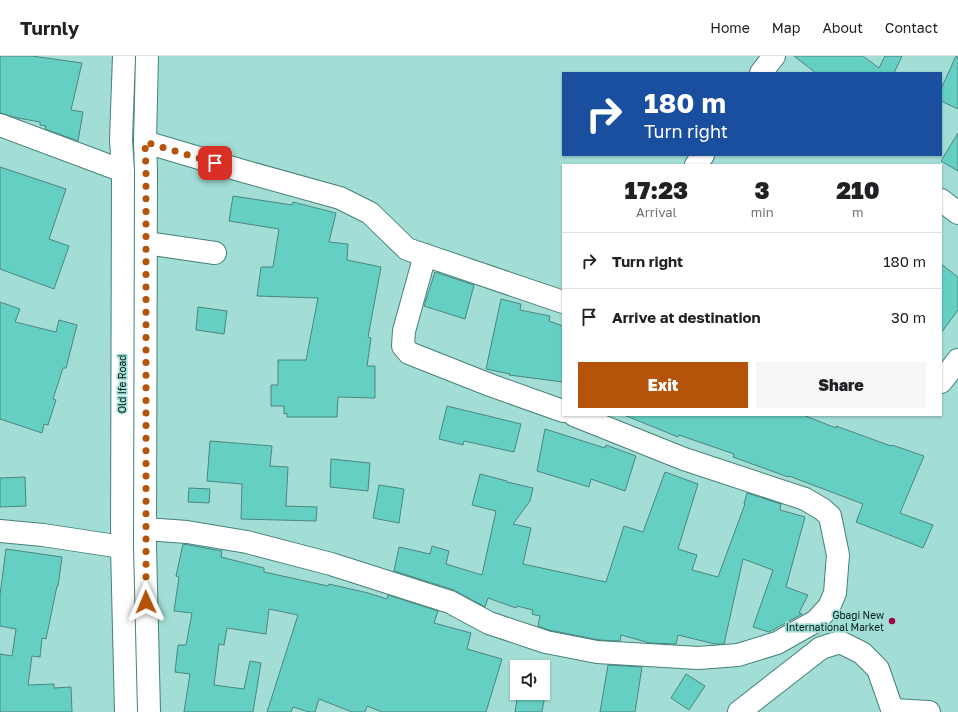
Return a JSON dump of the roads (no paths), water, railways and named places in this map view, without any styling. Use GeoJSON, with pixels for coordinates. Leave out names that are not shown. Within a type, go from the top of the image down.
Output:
{"type":"FeatureCollection","features":[{"type":"Feature","properties":{"kind":"street","name":"Old Ife Road"},"geometry":{"type":"LineString","coordinates":[[124,56],[122,140],[122,547],[126,712]]}},
{"type":"Feature","properties":{"kind":"street"},"geometry":{"type":"LineString","coordinates":[[147,56],[145,142],[145,529],[149,712]]}},
{"type":"Feature","properties":{"kind":"street"},"geometry":{"type":"LineString","coordinates":[[762,72],[774,56]]}},
{"type":"Feature","properties":{"kind":"street"},"geometry":{"type":"LineString","coordinates":[[0,125],[123,172]]}},
{"type":"Feature","properties":{"kind":"street"},"geometry":{"type":"LineString","coordinates":[[145,142],[340,198],[370,213],[407,250],[562,302]]}},
{"type":"Feature","properties":{"kind":"street"},"geometry":{"type":"LineString","coordinates":[[942,201],[958,213]]}},
{"type":"Feature","properties":{"kind":"street"},"geometry":{"type":"LineString","coordinates":[[146,243],[215,253]]}},
{"type":"Feature","properties":{"kind":"street"},"geometry":{"type":"LineString","coordinates":[[425,255],[404,331],[403,346],[409,353],[490,385],[562,411]]}},
{"type":"Feature","properties":{"kind":"street"},"geometry":{"type":"LineString","coordinates":[[942,381],[958,360]]}},
{"type":"Feature","properties":{"kind":"street"},"geometry":{"type":"LineString","coordinates":[[145,529],[187,532],[247,542],[331,564],[450,602],[489,623],[546,642],[597,652],[698,658],[738,655],[777,643],[816,621],[825,613],[835,593],[838,555],[830,516],[822,509],[805,499],[684,459],[576,416]]}},
{"type":"Feature","properties":{"kind":"street"},"geometry":{"type":"LineString","coordinates":[[0,531],[44,535],[122,547]]}},
{"type":"Feature","properties":{"kind":"street"},"geometry":{"type":"LineString","coordinates":[[123,602],[146,602]]}},
{"type":"Feature","properties":{"kind":"street"},"geometry":{"type":"LineString","coordinates":[[739,712],[820,648],[840,642],[862,654],[878,669],[893,711],[930,712]]}},
{"type":"Feature","properties":{"kind":"place","name":"Gbagi New International Market"},"geometry":{"type":"Point","coordinates":[892,621]}}]}
